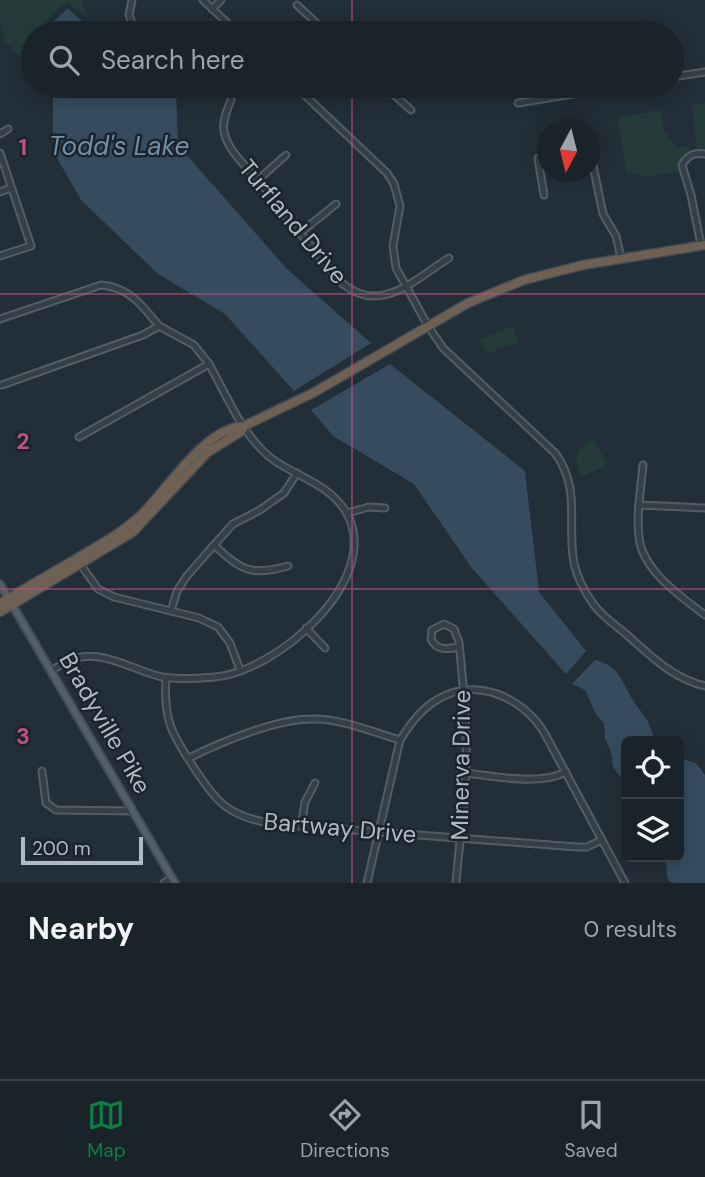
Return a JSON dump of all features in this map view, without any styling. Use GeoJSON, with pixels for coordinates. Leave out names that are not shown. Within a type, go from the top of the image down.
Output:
{"type":"FeatureCollection","features":[{"type":"Feature","properties":{"kind":"highway"},"geometry":{"type":"LineString","coordinates":[[0,612],[11,602],[133,532],[199,461],[242,431],[244,426],[313,393],[468,303],[524,279],[583,265],[703,245]]}},
{"type":"Feature","properties":{"kind":"highway"},"geometry":{"type":"LineString","coordinates":[[0,603],[11,602]]}},
{"type":"Feature","properties":{"kind":"main road","name":"Bradyville Pike"},"geometry":{"type":"LineString","coordinates":[[0,584],[174,881]]}},
{"type":"Feature","properties":{"kind":"street"},"geometry":{"type":"LineString","coordinates":[[131,21],[129,16],[132,0]]}},
{"type":"Feature","properties":{"kind":"street"},"geometry":{"type":"LineString","coordinates":[[203,0],[225,21]]}},
{"type":"Feature","properties":{"kind":"street"},"geometry":{"type":"LineString","coordinates":[[212,9],[221,0]]}},
{"type":"Feature","properties":{"kind":"street"},"geometry":{"type":"LineString","coordinates":[[297,5],[314,21]]}},
{"type":"Feature","properties":{"kind":"street"},"geometry":{"type":"LineString","coordinates":[[684,75],[705,72]]}},
{"type":"Feature","properties":{"kind":"street"},"geometry":{"type":"LineString","coordinates":[[308,98],[387,173],[394,184],[400,206],[393,246],[394,258],[404,286],[443,348],[562,462],[572,490],[573,556],[578,574],[592,602],[666,670],[688,682],[705,686]]}},
{"type":"Feature","properties":{"kind":"street"},"geometry":{"type":"LineString","coordinates":[[398,98],[411,110]]}},
{"type":"Feature","properties":{"kind":"street"},"geometry":{"type":"LineString","coordinates":[[518,103],[549,98]]}},
{"type":"Feature","properties":{"kind":"street","name":"Turfland Drive"},"geometry":{"type":"LineString","coordinates":[[230,100],[224,121],[226,141],[342,284],[351,291],[380,298],[449,258]]}},
{"type":"Feature","properties":{"kind":"street"},"geometry":{"type":"LineString","coordinates":[[0,134],[8,129]]}},
{"type":"Feature","properties":{"kind":"street"},"geometry":{"type":"LineString","coordinates":[[0,153],[31,246],[0,256]]}},
{"type":"Feature","properties":{"kind":"street"},"geometry":{"type":"LineString","coordinates":[[703,245],[689,183],[683,174],[682,165],[687,156],[705,154]]}},
{"type":"Feature","properties":{"kind":"street"},"geometry":{"type":"LineString","coordinates":[[259,179],[286,155]]}},
{"type":"Feature","properties":{"kind":"street"},"geometry":{"type":"LineString","coordinates":[[542,182],[544,195]]}},
{"type":"Feature","properties":{"kind":"street"},"geometry":{"type":"LineString","coordinates":[[596,182],[603,214],[617,236],[621,258]]}},
{"type":"Feature","properties":{"kind":"street"},"geometry":{"type":"LineString","coordinates":[[0,192],[11,188]]}},
{"type":"Feature","properties":{"kind":"street"},"geometry":{"type":"LineString","coordinates":[[300,233],[336,204]]}},
{"type":"Feature","properties":{"kind":"street"},"geometry":{"type":"LineString","coordinates":[[0,319],[101,285],[115,286],[126,291],[159,326],[194,345],[262,450],[276,462],[334,497],[347,513],[353,531],[355,550],[348,576],[334,600],[306,628],[264,660],[219,677],[166,678],[96,657],[76,658],[52,670]]}},
{"type":"Feature","properties":{"kind":"street"},"geometry":{"type":"LineString","coordinates":[[2,385],[143,335],[159,326]]}},
{"type":"Feature","properties":{"kind":"street"},"geometry":{"type":"LineString","coordinates":[[79,437],[209,365]]}},
{"type":"Feature","properties":{"kind":"street"},"geometry":{"type":"LineString","coordinates":[[643,465],[639,539],[646,559],[655,572],[705,615]]}},
{"type":"Feature","properties":{"kind":"street"},"geometry":{"type":"LineString","coordinates":[[171,611],[177,591],[187,576],[233,524],[284,493],[297,473]]}},
{"type":"Feature","properties":{"kind":"street"},"geometry":{"type":"LineString","coordinates":[[639,505],[705,508]]}},
{"type":"Feature","properties":{"kind":"street"},"geometry":{"type":"LineString","coordinates":[[347,513],[369,507],[385,508]]}},
{"type":"Feature","properties":{"kind":"street"},"geometry":{"type":"LineString","coordinates":[[214,545],[233,563],[248,571],[266,572],[288,566]]}},
{"type":"Feature","properties":{"kind":"street"},"geometry":{"type":"LineString","coordinates":[[78,562],[98,589],[114,597],[199,618],[218,628],[230,643],[240,670]]}},
{"type":"Feature","properties":{"kind":"street"},"geometry":{"type":"LineString","coordinates":[[441,624],[451,625],[459,647],[442,649],[436,646],[431,639],[432,630],[441,624]]}},
{"type":"Feature","properties":{"kind":"street"},"geometry":{"type":"LineString","coordinates":[[306,628],[325,648]]}},
{"type":"Feature","properties":{"kind":"street","name":"Minerva Drive"},"geometry":{"type":"LineString","coordinates":[[456,883],[466,734],[459,647]]}},
{"type":"Feature","properties":{"kind":"street","name":"Bartway Drive"},"geometry":{"type":"LineString","coordinates":[[166,678],[165,700],[170,724],[189,758],[208,790],[225,806],[250,820],[581,847],[602,840]]}},
{"type":"Feature","properties":{"kind":"street"},"geometry":{"type":"LineString","coordinates":[[367,883],[400,740],[413,720],[434,701],[463,691],[501,694],[524,708],[541,727],[625,883]]}},
{"type":"Feature","properties":{"kind":"street"},"geometry":{"type":"LineString","coordinates":[[189,758],[212,746],[290,720],[336,721],[400,740]]}},
{"type":"Feature","properties":{"kind":"street"},"geometry":{"type":"LineString","coordinates":[[42,771],[46,803],[56,810],[133,811]]}},
{"type":"Feature","properties":{"kind":"street"},"geometry":{"type":"LineString","coordinates":[[465,773],[539,779],[552,778],[566,772]]}},
{"type":"Feature","properties":{"kind":"street"},"geometry":{"type":"LineString","coordinates":[[300,826],[305,802],[315,783]]}},
{"type":"Feature","properties":{"kind":"street"},"geometry":{"type":"LineString","coordinates":[[164,883],[174,881]]}},
{"type":"Feature","properties":{"kind":"green space"},"geometry":{"type":"Polygon","coordinates":[[[0,0],[82,0],[87,18],[67,1],[48,21],[21,21],[21,57],[5,40],[1,25],[0,0]]]}},
{"type":"Feature","properties":{"kind":"green space"},"geometry":{"type":"Polygon","coordinates":[[[705,103],[705,151],[697,150],[692,105],[705,103]]]}},
{"type":"Feature","properties":{"kind":"green space"},"geometry":{"type":"Polygon","coordinates":[[[661,110],[664,131],[677,148],[688,146],[690,151],[682,159],[680,171],[645,177],[626,172],[618,117],[661,110]]]}},
{"type":"Feature","properties":{"kind":"green space"},"geometry":{"type":"Polygon","coordinates":[[[513,326],[519,342],[486,354],[479,339],[513,326]]]}},
{"type":"Feature","properties":{"kind":"green space"},"geometry":{"type":"Polygon","coordinates":[[[593,440],[607,463],[606,466],[582,477],[577,465],[577,455],[582,447],[593,440]]]}},
{"type":"Feature","properties":{"kind":"water"},"geometry":{"type":"Polygon","coordinates":[[[68,8],[82,21],[54,21],[68,8]]]}},
{"type":"Feature","properties":{"kind":"water","name":"Todd's Lake"},"geometry":{"type":"Polygon","coordinates":[[[53,98],[176,98],[178,145],[287,269],[371,343],[294,391],[225,314],[158,274],[81,200],[53,151],[53,98]]]}},
{"type":"Feature","properties":{"kind":"water"},"geometry":{"type":"Polygon","coordinates":[[[390,364],[525,471],[539,592],[586,651],[566,674],[471,567],[414,484],[333,436],[311,410],[390,364]]]}},
{"type":"Feature","properties":{"kind":"water"},"geometry":{"type":"Polygon","coordinates":[[[595,660],[604,663],[616,671],[647,720],[654,736],[621,736],[621,778],[613,767],[604,723],[596,714],[585,690],[572,684],[595,660]]]}},
{"type":"Feature","properties":{"kind":"water"},"geometry":{"type":"Polygon","coordinates":[[[684,759],[697,764],[705,775],[705,883],[669,881],[666,863],[684,862],[684,759]]]}}]}
